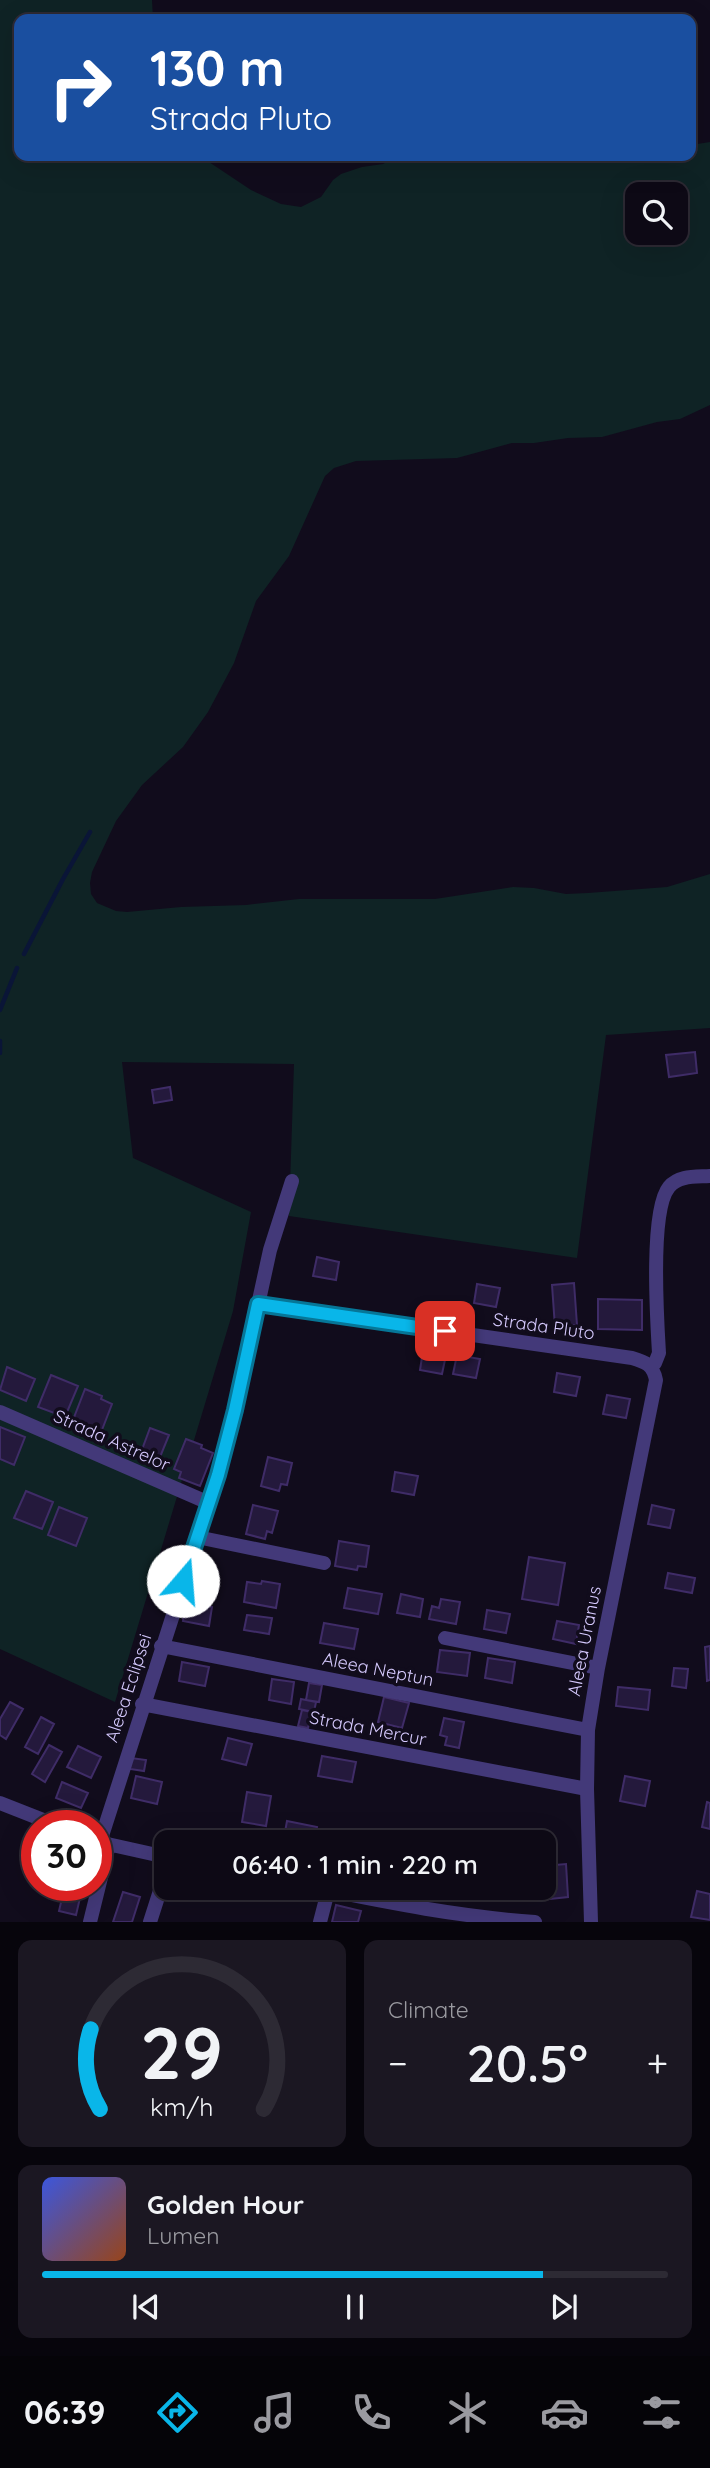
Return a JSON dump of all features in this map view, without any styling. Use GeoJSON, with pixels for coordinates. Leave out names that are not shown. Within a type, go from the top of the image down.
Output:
{"type":"FeatureCollection","features":[{"type":"Feature","properties":{"kind":"street","name":"Aleea Uranus"},"geometry":{"type":"LineString","coordinates":[[591,1922],[588,1730],[656,1380],[652,1369],[659,1353],[658,1228],[664,1196],[669,1187],[687,1178],[710,1176]]}},
{"type":"Feature","properties":{"kind":"street","name":"Aleea Eclipsei"},"geometry":{"type":"LineString","coordinates":[[111,1810],[142,1704],[209,1503],[235,1410],[270,1250],[292,1181]]}},
{"type":"Feature","properties":{"kind":"street","name":"Strada Pluto"},"geometry":{"type":"LineString","coordinates":[[258,1304],[632,1358],[652,1369]]}},
{"type":"Feature","properties":{"kind":"street","name":"Strada Astrelor"},"geometry":{"type":"LineString","coordinates":[[0,1412],[209,1503]]}},
{"type":"Feature","properties":{"kind":"street"},"geometry":{"type":"LineString","coordinates":[[197,1537],[324,1563]]}},
{"type":"Feature","properties":{"kind":"street"},"geometry":{"type":"LineString","coordinates":[[445,1638],[598,1668]]}},
{"type":"Feature","properties":{"kind":"street","name":"Aleea Neptun"},"geometry":{"type":"LineString","coordinates":[[161,1646],[588,1730]]}},
{"type":"Feature","properties":{"kind":"street","name":"Strada Mercur"},"geometry":{"type":"LineString","coordinates":[[142,1704],[587,1789]]}},
{"type":"Feature","properties":{"kind":"street"},"geometry":{"type":"LineString","coordinates":[[0,1803],[21,1811]]}},
{"type":"Feature","properties":{"kind":"street"},"geometry":{"type":"LineString","coordinates":[[112,1845],[154,1854]]}},
{"type":"Feature","properties":{"kind":"street"},"geometry":{"type":"LineString","coordinates":[[150,1922],[157,1900]]}},
{"type":"Feature","properties":{"kind":"street"},"geometry":{"type":"LineString","coordinates":[[320,1922],[322,1900]]}},
{"type":"Feature","properties":{"kind":"street"},"geometry":{"type":"LineString","coordinates":[[374,1900],[479,1919],[535,1922]]}},
{"type":"Feature","properties":{"kind":"street","name":"Aleea Eclipsei"},"geometry":{"type":"LineString","coordinates":[[90,1922],[93,1901]]}},
{"type":"Feature","properties":{"kind":"green space"},"geometry":{"type":"Polygon","coordinates":[[[0,0],[152,0],[153,14],[14,14],[14,161],[208,161],[251,190],[281,204],[301,207],[321,197],[341,174],[389,161],[696,161],[696,144],[710,142],[710,405],[680,419],[657,422],[602,437],[512,443],[457,458],[356,461],[334,468],[325,476],[289,556],[256,601],[234,663],[208,712],[183,747],[142,785],[116,821],[92,872],[90,883],[91,894],[97,903],[116,911],[127,912],[299,899],[435,899],[513,887],[566,894],[588,893],[667,887],[710,874],[710,1028],[606,1035],[577,1258],[289,1216],[294,1064],[122,1062],[133,1158],[251,1212],[233,1311],[115,1702],[0,1649],[0,0]]]}},
{"type":"Feature","properties":{"kind":"building"},"geometry":{"type":"Polygon","coordinates":[[[695,1052],[697,1073],[669,1077],[666,1055],[695,1052]]]}},
{"type":"Feature","properties":{"kind":"building"},"geometry":{"type":"Polygon","coordinates":[[[170,1087],[172,1100],[154,1103],[152,1090],[170,1087]]]}},
{"type":"Feature","properties":{"kind":"building"},"geometry":{"type":"Polygon","coordinates":[[[317,1257],[339,1262],[336,1280],[313,1276],[317,1257]]]}},
{"type":"Feature","properties":{"kind":"building"},"geometry":{"type":"Polygon","coordinates":[[[574,1283],[577,1325],[555,1327],[552,1285],[574,1283]]]}},
{"type":"Feature","properties":{"kind":"building"},"geometry":{"type":"Polygon","coordinates":[[[477,1284],[500,1288],[496,1307],[474,1303],[477,1284]]]}},
{"type":"Feature","properties":{"kind":"building"},"geometry":{"type":"Polygon","coordinates":[[[598,1299],[642,1300],[642,1330],[598,1329],[598,1299]]]}},
{"type":"Feature","properties":{"kind":"building"},"geometry":{"type":"Polygon","coordinates":[[[423,1351],[446,1355],[442,1374],[420,1370],[423,1351]]]}},
{"type":"Feature","properties":{"kind":"building"},"geometry":{"type":"Polygon","coordinates":[[[457,1355],[480,1359],[476,1378],[453,1374],[457,1355]]]}},
{"type":"Feature","properties":{"kind":"building"},"geometry":{"type":"Polygon","coordinates":[[[7,1367],[35,1379],[26,1401],[0,1390],[7,1367]]]}},
{"type":"Feature","properties":{"kind":"building"},"geometry":{"type":"Polygon","coordinates":[[[557,1373],[580,1377],[576,1396],[554,1392],[557,1373]]]}},
{"type":"Feature","properties":{"kind":"building"},"geometry":{"type":"Polygon","coordinates":[[[51,1375],[78,1386],[65,1417],[38,1407],[51,1375]]]}},
{"type":"Feature","properties":{"kind":"building"},"geometry":{"type":"Polygon","coordinates":[[[85,1389],[102,1396],[101,1399],[112,1404],[100,1435],[73,1420],[85,1389]]]}},
{"type":"Feature","properties":{"kind":"building"},"geometry":{"type":"Polygon","coordinates":[[[607,1395],[630,1399],[626,1418],[603,1414],[607,1395]]]}},
{"type":"Feature","properties":{"kind":"building"},"geometry":{"type":"Polygon","coordinates":[[[0,1427],[25,1437],[14,1465],[0,1459],[0,1427]]]}},
{"type":"Feature","properties":{"kind":"building"},"geometry":{"type":"Polygon","coordinates":[[[150,1428],[169,1435],[158,1462],[140,1455],[150,1428]]]}},
{"type":"Feature","properties":{"kind":"building"},"geometry":{"type":"Polygon","coordinates":[[[186,1439],[213,1453],[200,1486],[179,1478],[181,1472],[174,1469],[186,1439]]]}},
{"type":"Feature","properties":{"kind":"building"},"geometry":{"type":"Polygon","coordinates":[[[268,1457],[292,1463],[287,1485],[281,1484],[279,1491],[261,1486],[268,1457]]]}},
{"type":"Feature","properties":{"kind":"building"},"geometry":{"type":"Polygon","coordinates":[[[395,1472],[418,1476],[414,1495],[392,1491],[395,1472]]]}},
{"type":"Feature","properties":{"kind":"building"},"geometry":{"type":"Polygon","coordinates":[[[26,1491],[53,1502],[42,1529],[14,1518],[26,1491]]]}},
{"type":"Feature","properties":{"kind":"building"},"geometry":{"type":"Polygon","coordinates":[[[253,1505],[278,1511],[272,1533],[267,1531],[265,1539],[246,1534],[253,1505]]]}},
{"type":"Feature","properties":{"kind":"building"},"geometry":{"type":"Polygon","coordinates":[[[652,1505],[674,1510],[670,1528],[648,1524],[652,1505]]]}},
{"type":"Feature","properties":{"kind":"building"},"geometry":{"type":"Polygon","coordinates":[[[59,1507],[87,1518],[76,1546],[48,1535],[59,1507]]]}},
{"type":"Feature","properties":{"kind":"building"},"geometry":{"type":"Polygon","coordinates":[[[339,1541],[369,1546],[366,1567],[358,1566],[357,1570],[335,1566],[339,1541]]]}},
{"type":"Feature","properties":{"kind":"building"},"geometry":{"type":"Polygon","coordinates":[[[529,1557],[565,1563],[558,1605],[522,1599],[529,1557]]]}},
{"type":"Feature","properties":{"kind":"building"},"geometry":{"type":"Polygon","coordinates":[[[668,1573],[695,1578],[692,1593],[665,1588],[668,1573]]]}},
{"type":"Feature","properties":{"kind":"building"},"geometry":{"type":"Polygon","coordinates":[[[262,1581],[280,1584],[276,1608],[244,1602],[247,1582],[261,1584],[262,1581]]]}},
{"type":"Feature","properties":{"kind":"building"},"geometry":{"type":"Polygon","coordinates":[[[348,1588],[382,1594],[378,1614],[344,1608],[348,1588]]]}},
{"type":"Feature","properties":{"kind":"building"},"geometry":{"type":"Polygon","coordinates":[[[401,1594],[423,1599],[420,1617],[397,1613],[401,1594]]]}},
{"type":"Feature","properties":{"kind":"building"},"geometry":{"type":"Polygon","coordinates":[[[441,1599],[460,1602],[456,1624],[429,1619],[432,1606],[439,1608],[441,1599]]]}},
{"type":"Feature","properties":{"kind":"building"},"geometry":{"type":"Polygon","coordinates":[[[186,1602],[212,1607],[209,1626],[183,1621],[186,1602]]]}},
{"type":"Feature","properties":{"kind":"building"},"geometry":{"type":"Polygon","coordinates":[[[487,1610],[510,1614],[506,1633],[484,1629],[487,1610]]]}},
{"type":"Feature","properties":{"kind":"building"},"geometry":{"type":"Polygon","coordinates":[[[247,1615],[272,1618],[269,1634],[244,1630],[247,1615]]]}},
{"type":"Feature","properties":{"kind":"building"},"geometry":{"type":"Polygon","coordinates":[[[557,1621],[579,1625],[576,1644],[553,1639],[557,1621]]]}},
{"type":"Feature","properties":{"kind":"building"},"geometry":{"type":"Polygon","coordinates":[[[324,1623],[358,1629],[354,1649],[320,1643],[324,1623]]]}},
{"type":"Feature","properties":{"kind":"building"},"geometry":{"type":"Polygon","coordinates":[[[710,1646],[710,1680],[707,1681],[705,1647],[710,1646]]]}},
{"type":"Feature","properties":{"kind":"building"},"geometry":{"type":"Polygon","coordinates":[[[440,1650],[470,1653],[467,1676],[437,1672],[440,1650]]]}},
{"type":"Feature","properties":{"kind":"building"},"geometry":{"type":"Polygon","coordinates":[[[488,1658],[515,1662],[512,1683],[485,1678],[488,1658]]]}},
{"type":"Feature","properties":{"kind":"building"},"geometry":{"type":"Polygon","coordinates":[[[182,1662],[209,1667],[205,1686],[179,1681],[182,1662]]]}},
{"type":"Feature","properties":{"kind":"building"},"geometry":{"type":"Polygon","coordinates":[[[674,1668],[688,1669],[686,1688],[672,1686],[674,1668]]]}},
{"type":"Feature","properties":{"kind":"building"},"geometry":{"type":"Polygon","coordinates":[[[272,1679],[294,1682],[291,1704],[269,1700],[272,1679]]]}},
{"type":"Feature","properties":{"kind":"building"},"geometry":{"type":"Polygon","coordinates":[[[309,1683],[322,1685],[319,1702],[306,1700],[309,1683]]]}},
{"type":"Feature","properties":{"kind":"building"},"geometry":{"type":"Polygon","coordinates":[[[618,1687],[650,1690],[648,1710],[616,1706],[618,1687]]]}},
{"type":"Feature","properties":{"kind":"building"},"geometry":{"type":"Polygon","coordinates":[[[384,1697],[409,1703],[402,1728],[378,1722],[384,1697]]]}},
{"type":"Feature","properties":{"kind":"building"},"geometry":{"type":"Polygon","coordinates":[[[301,1699],[316,1702],[314,1712],[299,1709],[301,1699]]]}},
{"type":"Feature","properties":{"kind":"building"},"geometry":{"type":"Polygon","coordinates":[[[10,1702],[23,1709],[6,1739],[0,1735],[0,1719],[10,1702]]]}},
{"type":"Feature","properties":{"kind":"building"},"geometry":{"type":"Polygon","coordinates":[[[302,1710],[312,1712],[308,1728],[298,1726],[302,1710]]]}},
{"type":"Feature","properties":{"kind":"building"},"geometry":{"type":"Polygon","coordinates":[[[41,1717],[54,1724],[38,1754],[25,1747],[41,1717]]]}},
{"type":"Feature","properties":{"kind":"building"},"geometry":{"type":"Polygon","coordinates":[[[444,1718],[464,1722],[459,1748],[445,1745],[447,1737],[440,1735],[444,1718]]]}},
{"type":"Feature","properties":{"kind":"building"},"geometry":{"type":"Polygon","coordinates":[[[228,1738],[252,1744],[246,1765],[222,1759],[228,1738]]]}},
{"type":"Feature","properties":{"kind":"building"},"geometry":{"type":"Polygon","coordinates":[[[49,1745],[62,1752],[45,1782],[32,1774],[49,1745]]]}},
{"type":"Feature","properties":{"kind":"building"},"geometry":{"type":"Polygon","coordinates":[[[78,1746],[101,1757],[91,1778],[67,1767],[78,1746]]]}},
{"type":"Feature","properties":{"kind":"building"},"geometry":{"type":"Polygon","coordinates":[[[322,1756],[356,1762],[352,1782],[318,1776],[322,1756]]]}},
{"type":"Feature","properties":{"kind":"building"},"geometry":{"type":"Polygon","coordinates":[[[131,1758],[146,1760],[144,1771],[130,1769],[131,1758]]]}},
{"type":"Feature","properties":{"kind":"building"},"geometry":{"type":"Polygon","coordinates":[[[136,1776],[162,1782],[157,1804],[131,1798],[136,1776]]]}},
{"type":"Feature","properties":{"kind":"building"},"geometry":{"type":"Polygon","coordinates":[[[625,1776],[650,1781],[645,1806],[620,1801],[625,1776]]]}},
{"type":"Feature","properties":{"kind":"building"},"geometry":{"type":"Polygon","coordinates":[[[62,1782],[88,1793],[81,1808],[56,1798],[62,1782]]]}},
{"type":"Feature","properties":{"kind":"building"},"geometry":{"type":"Polygon","coordinates":[[[247,1792],[271,1796],[266,1826],[242,1822],[247,1792]]]}},
{"type":"Feature","properties":{"kind":"building"},"geometry":{"type":"Polygon","coordinates":[[[707,1802],[710,1803],[710,1829],[702,1827],[707,1802]]]}},
{"type":"Feature","properties":{"kind":"building"},"geometry":{"type":"Polygon","coordinates":[[[287,1821],[317,1827],[316,1830],[285,1830],[287,1821]]]}},
{"type":"Feature","properties":{"kind":"building"},"geometry":{"type":"Polygon","coordinates":[[[566,1864],[568,1897],[556,1898],[556,1865],[566,1864]]]}},
{"type":"Feature","properties":{"kind":"building"},"geometry":{"type":"Polygon","coordinates":[[[697,1891],[710,1894],[710,1920],[691,1917],[697,1891]]]}},
{"type":"Feature","properties":{"kind":"building"},"geometry":{"type":"Polygon","coordinates":[[[123,1892],[140,1897],[132,1922],[113,1922],[123,1892]]]}},
{"type":"Feature","properties":{"kind":"building"},"geometry":{"type":"Polygon","coordinates":[[[61,1901],[79,1901],[76,1915],[59,1911],[61,1901]]]}},
{"type":"Feature","properties":{"kind":"building"},"geometry":{"type":"Polygon","coordinates":[[[336,1905],[361,1911],[358,1922],[332,1922],[336,1905]]]}},
{"type":"Feature","properties":{"kind":"waterway"},"geometry":{"type":"LineString","coordinates":[[24,954],[90,832]]}},
{"type":"Feature","properties":{"kind":"waterway"},"geometry":{"type":"LineString","coordinates":[[0,1010],[17,968]]}},
{"type":"Feature","properties":{"kind":"waterway"},"geometry":{"type":"LineString","coordinates":[[0,1041],[0,1053]]}},
{"type":"Feature","properties":{"kind":"route"},"geometry":{"type":"LineString","coordinates":[[183,1581],[218,1475],[258,1304],[445,1331]]}}]}
